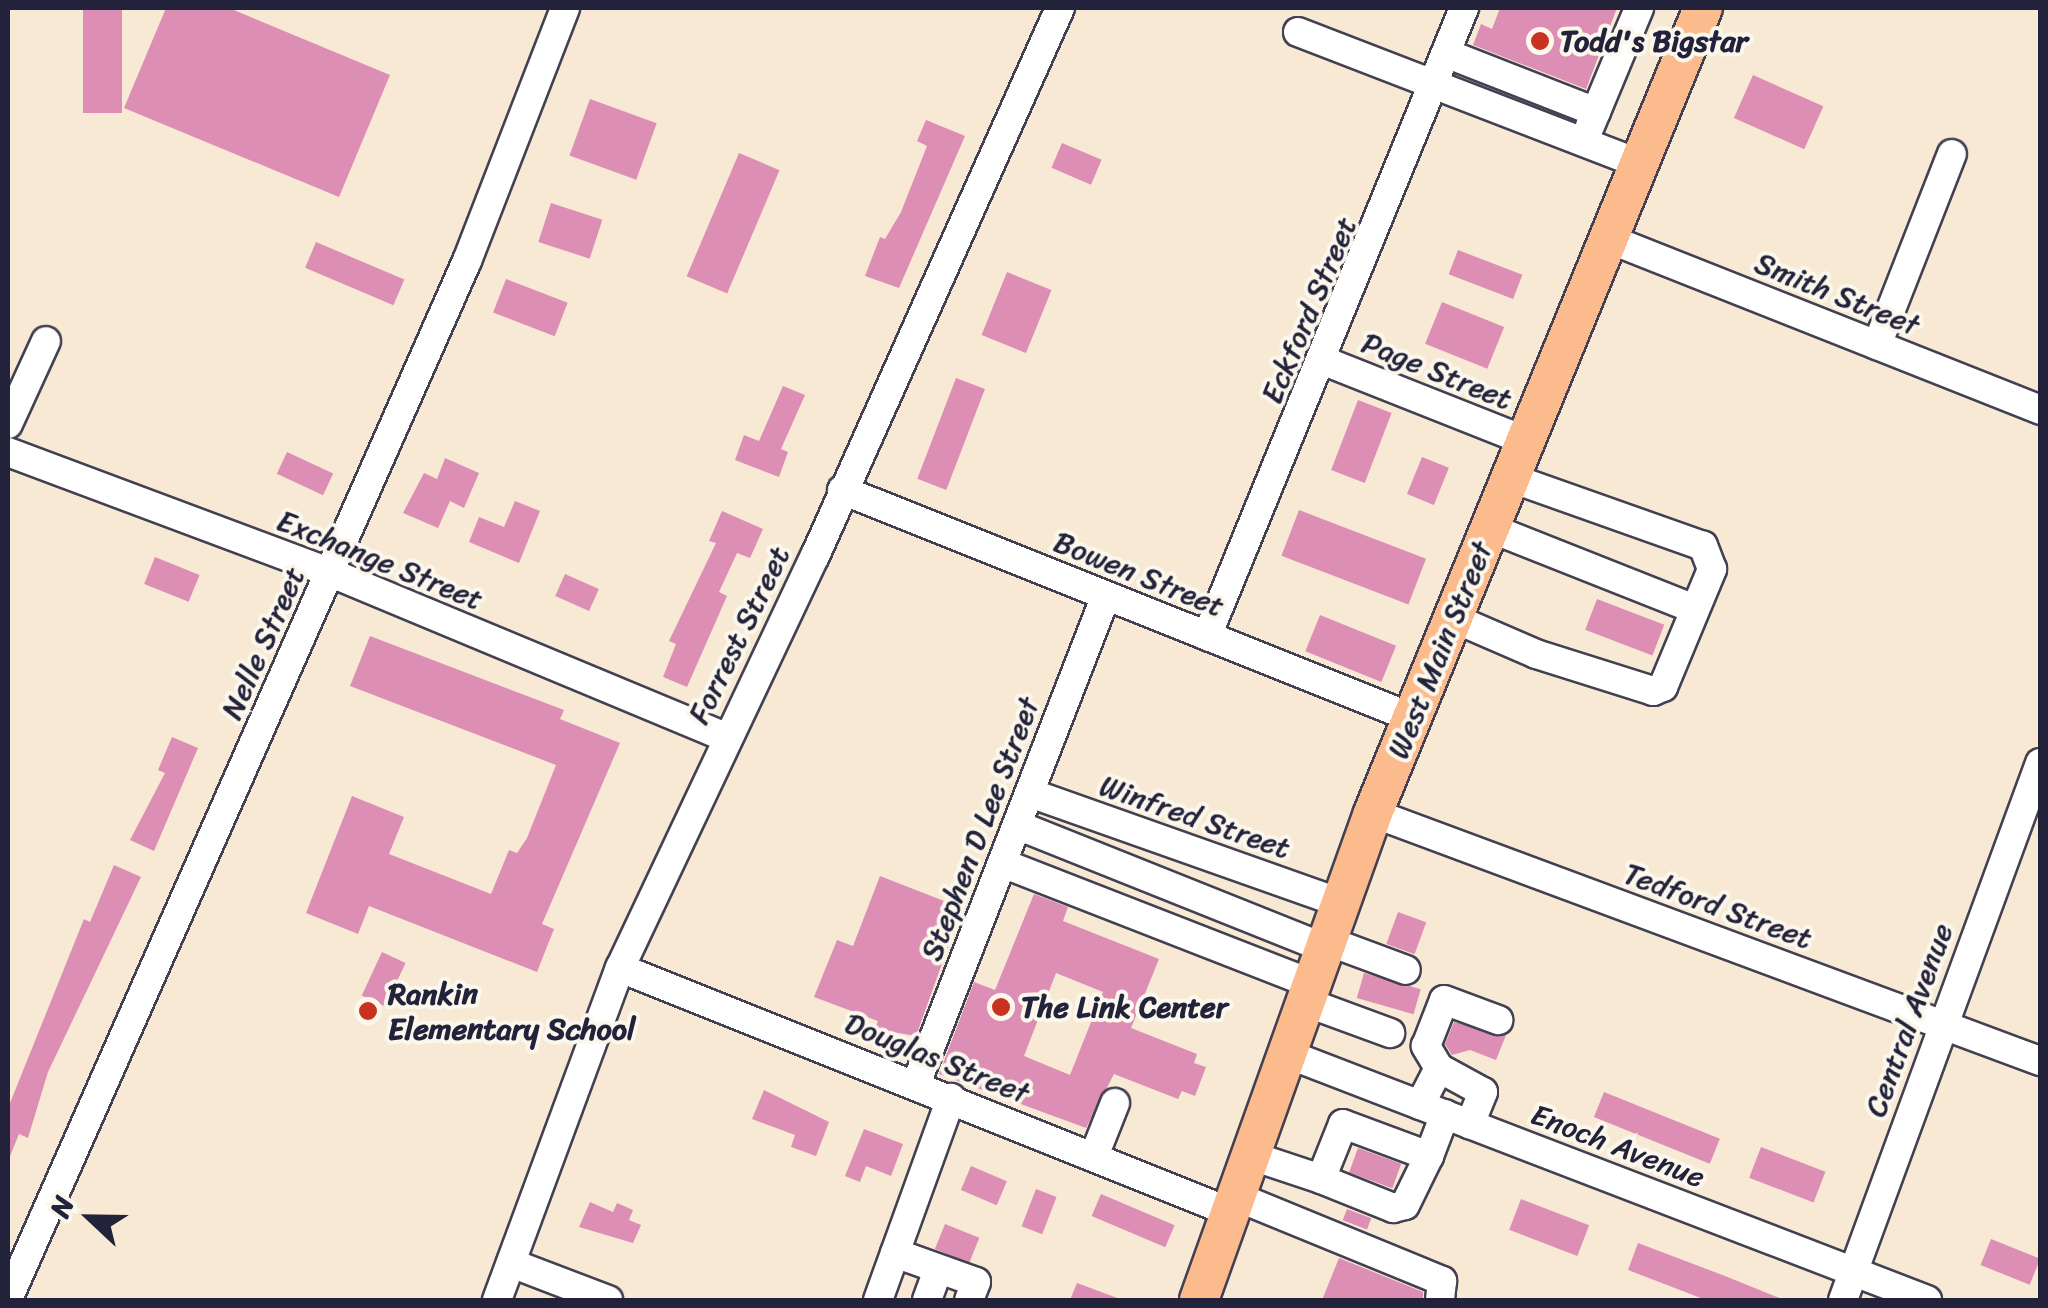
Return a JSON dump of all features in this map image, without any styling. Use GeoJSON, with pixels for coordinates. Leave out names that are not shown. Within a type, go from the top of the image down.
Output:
{"type":"FeatureCollection","features":[{"type":"Feature","properties":{"kind":"main road","name":"West Main Street"},"geometry":{"type":"LineString","coordinates":[[1199,1300],[1338,902],[1704,8]]}},
{"type":"Feature","properties":{"kind":"street","name":"Nelle Street"},"geometry":{"type":"LineString","coordinates":[[8,1299],[467,262],[565,8]]}},
{"type":"Feature","properties":{"kind":"street","name":"Forrest Street"},"geometry":{"type":"LineString","coordinates":[[497,1300],[620,968],[1060,8]]}},
{"type":"Feature","properties":{"kind":"street","name":"Eckford Street"},"geometry":{"type":"LineString","coordinates":[[1207,636],[1324,361],[1464,8]]}},
{"type":"Feature","properties":{"kind":"street"},"geometry":{"type":"LineString","coordinates":[[1584,142],[1639,8]]}},
{"type":"Feature","properties":{"kind":"street"},"geometry":{"type":"LineString","coordinates":[[1298,32],[1638,163]]}},
{"type":"Feature","properties":{"kind":"street"},"geometry":{"type":"LineString","coordinates":[[1448,54],[1596,112]]}},
{"type":"Feature","properties":{"kind":"street"},"geometry":{"type":"LineString","coordinates":[[1878,345],[1952,154]]}},
{"type":"Feature","properties":{"kind":"street","name":"Smith Street"},"geometry":{"type":"LineString","coordinates":[[1609,239],[2040,410]]}},
{"type":"Feature","properties":{"kind":"street"},"geometry":{"type":"LineString","coordinates":[[8,424],[46,342]]}},
{"type":"Feature","properties":{"kind":"street","name":"Page Street"},"geometry":{"type":"LineString","coordinates":[[1324,361],[1526,441]]}},
{"type":"Feature","properties":{"kind":"street","name":"Exchange Street"},"geometry":{"type":"LineString","coordinates":[[8,452],[329,572],[725,737]]}},
{"type":"Feature","properties":{"kind":"street"},"geometry":{"type":"LineString","coordinates":[[1453,618],[1536,654],[1653,691],[1663,688],[1712,569],[1703,546],[1510,478]]}},
{"type":"Feature","properties":{"kind":"street","name":"Bowen Street"},"geometry":{"type":"LineString","coordinates":[[842,490],[1104,598],[1413,718]]}},
{"type":"Feature","properties":{"kind":"street"},"geometry":{"type":"LineString","coordinates":[[1490,528],[1695,610]]}},
{"type":"Feature","properties":{"kind":"street","name":"Stephen D Lee Street"},"geometry":{"type":"LineString","coordinates":[[916,1084],[1104,598]]}},
{"type":"Feature","properties":{"kind":"street","name":"Central Avenue"},"geometry":{"type":"LineString","coordinates":[[1843,1300],[1941,1023],[2040,763]]}},
{"type":"Feature","properties":{"kind":"street","name":"Winfred Street"},"geometry":{"type":"LineString","coordinates":[[1030,793],[1338,902]]}},
{"type":"Feature","properties":{"kind":"street","name":"Tedford Street"},"geometry":{"type":"LineString","coordinates":[[1373,813],[2040,1061]]}},
{"type":"Feature","properties":{"kind":"street"},"geometry":{"type":"LineString","coordinates":[[1017,825],[1324,944],[1406,970]]}},
{"type":"Feature","properties":{"kind":"street"},"geometry":{"type":"LineString","coordinates":[[1002,863],[1306,992],[1390,1033]]}},
{"type":"Feature","properties":{"kind":"street","name":"Douglas Street"},"geometry":{"type":"LineString","coordinates":[[620,968],[1094,1156],[1442,1281],[1440,1300]]}},
{"type":"Feature","properties":{"kind":"street"},"geometry":{"type":"LineString","coordinates":[[1249,1156],[1393,1208],[1405,1205],[1445,1114],[1439,1068],[1426,1046],[1444,1000],[1498,1020]]}},
{"type":"Feature","properties":{"kind":"street","name":"Enoch Avenue"},"geometry":{"type":"LineString","coordinates":[[1285,1054],[1927,1300]]}},
{"type":"Feature","properties":{"kind":"street"},"geometry":{"type":"LineString","coordinates":[[1439,1068],[1483,1092],[1445,1114]]}},
{"type":"Feature","properties":{"kind":"street"},"geometry":{"type":"LineString","coordinates":[[878,1300],[951,1098]]}},
{"type":"Feature","properties":{"kind":"street"},"geometry":{"type":"LineString","coordinates":[[1094,1156],[1115,1104]]}},
{"type":"Feature","properties":{"kind":"street"},"geometry":{"type":"LineString","coordinates":[[1321,1179],[1342,1124],[1429,1156]]}},
{"type":"Feature","properties":{"kind":"street"},"geometry":{"type":"LineString","coordinates":[[895,1253],[938,1270],[972,1292]]}},
{"type":"Feature","properties":{"kind":"street"},"geometry":{"type":"LineString","coordinates":[[511,1263],[608,1300]]}},
{"type":"Feature","properties":{"kind":"street"},"geometry":{"type":"LineString","coordinates":[[927,1300],[938,1270]]}},
{"type":"Feature","properties":{"kind":"building"},"geometry":{"type":"Polygon","coordinates":[[[83,8],[122,8],[122,113],[83,113],[83,8]]]}},
{"type":"Feature","properties":{"kind":"building"},"geometry":{"type":"Polygon","coordinates":[[[166,8],[229,8],[390,75],[339,197],[124,108],[166,8]]]}},
{"type":"Feature","properties":{"kind":"building","name":"Todd's Bigstar"},"geometry":{"type":"Polygon","coordinates":[[[1500,8],[1617,8],[1586,89],[1473,45],[1481,24],[1492,29],[1500,8]]]}},
{"type":"Feature","properties":{"kind":"building"},"geometry":{"type":"Polygon","coordinates":[[[1753,75],[1823,106],[1804,149],[1734,118],[1753,75]]]}},
{"type":"Feature","properties":{"kind":"building"},"geometry":{"type":"Polygon","coordinates":[[[590,99],[657,123],[636,180],[569,155],[590,99]]]}},
{"type":"Feature","properties":{"kind":"building"},"geometry":{"type":"Polygon","coordinates":[[[926,120],[965,136],[899,288],[865,276],[880,237],[885,239],[901,212],[927,146],[917,141],[926,120]]]}},
{"type":"Feature","properties":{"kind":"building"},"geometry":{"type":"Polygon","coordinates":[[[1062,143],[1102,160],[1091,185],[1051,168],[1062,143]]]}},
{"type":"Feature","properties":{"kind":"building"},"geometry":{"type":"Polygon","coordinates":[[[739,153],[780,170],[727,294],[687,276],[739,153]]]}},
{"type":"Feature","properties":{"kind":"building"},"geometry":{"type":"Polygon","coordinates":[[[551,203],[602,220],[590,259],[538,242],[551,203]]]}},
{"type":"Feature","properties":{"kind":"building"},"geometry":{"type":"Polygon","coordinates":[[[316,242],[404,280],[393,305],[305,268],[316,242]]]}},
{"type":"Feature","properties":{"kind":"building"},"geometry":{"type":"Polygon","coordinates":[[[1458,250],[1522,275],[1513,299],[1449,274],[1458,250]]]}},
{"type":"Feature","properties":{"kind":"building"},"geometry":{"type":"Polygon","coordinates":[[[1007,272],[1052,290],[1026,353],[982,335],[1007,272]]]}},
{"type":"Feature","properties":{"kind":"building"},"geometry":{"type":"Polygon","coordinates":[[[506,279],[568,303],[555,336],[493,313],[506,279]]]}},
{"type":"Feature","properties":{"kind":"building"},"geometry":{"type":"Polygon","coordinates":[[[1442,302],[1504,327],[1487,369],[1425,344],[1442,302]]]}},
{"type":"Feature","properties":{"kind":"building"},"geometry":{"type":"Polygon","coordinates":[[[956,378],[985,389],[946,490],[917,479],[956,378]]]}},
{"type":"Feature","properties":{"kind":"building"},"geometry":{"type":"Polygon","coordinates":[[[783,386],[805,395],[781,449],[788,452],[779,477],[735,460],[744,435],[759,441],[783,386]]]}},
{"type":"Feature","properties":{"kind":"building"},"geometry":{"type":"Polygon","coordinates":[[[1358,400],[1392,413],[1365,483],[1331,470],[1358,400]]]}},
{"type":"Feature","properties":{"kind":"building"},"geometry":{"type":"Polygon","coordinates":[[[287,452],[333,474],[323,495],[277,474],[287,452]]]}},
{"type":"Feature","properties":{"kind":"building"},"geometry":{"type":"Polygon","coordinates":[[[1422,457],[1449,468],[1434,505],[1407,494],[1422,457]]]}},
{"type":"Feature","properties":{"kind":"building"},"geometry":{"type":"Polygon","coordinates":[[[445,458],[479,473],[464,508],[450,501],[438,528],[403,513],[424,473],[437,479],[445,458]]]}},
{"type":"Feature","properties":{"kind":"building"},"geometry":{"type":"Polygon","coordinates":[[[515,501],[540,511],[519,563],[469,542],[479,517],[504,527],[515,501]]]}},
{"type":"Feature","properties":{"kind":"building"},"geometry":{"type":"Polygon","coordinates":[[[1299,510],[1426,559],[1408,604],[1281,556],[1299,510]]]}},
{"type":"Feature","properties":{"kind":"building"},"geometry":{"type":"Polygon","coordinates":[[[722,511],[763,529],[750,558],[737,553],[719,592],[727,596],[687,687],[663,677],[676,644],[669,641],[716,543],[709,541],[722,511]]]}},
{"type":"Feature","properties":{"kind":"building"},"geometry":{"type":"Polygon","coordinates":[[[155,557],[200,575],[189,602],[144,584],[155,557]]]}},
{"type":"Feature","properties":{"kind":"building"},"geometry":{"type":"Polygon","coordinates":[[[565,574],[599,589],[589,611],[555,596],[565,574]]]}},
{"type":"Feature","properties":{"kind":"building"},"geometry":{"type":"Polygon","coordinates":[[[1597,599],[1664,625],[1652,656],[1585,630],[1597,599]]]}},
{"type":"Feature","properties":{"kind":"building"},"geometry":{"type":"Polygon","coordinates":[[[1320,615],[1396,646],[1381,682],[1305,651],[1320,615]]]}},
{"type":"Feature","properties":{"kind":"building"},"geometry":{"type":"Polygon","coordinates":[[[370,636],[564,710],[560,719],[620,743],[542,924],[554,929],[537,972],[369,906],[358,934],[306,913],[352,796],[404,817],[389,854],[491,894],[509,850],[517,853],[527,838],[556,765],[350,686],[370,636]]]}},
{"type":"Feature","properties":{"kind":"building"},"geometry":{"type":"Polygon","coordinates":[[[172,737],[198,748],[154,851],[130,840],[165,773],[158,770],[172,737]]]}},
{"type":"Feature","properties":{"kind":"building"},"geometry":{"type":"Polygon","coordinates":[[[114,865],[141,877],[48,1072],[28,1138],[19,1134],[8,1161],[8,1108],[84,919],[90,922],[114,865]]]}},
{"type":"Feature","properties":{"kind":"building"},"geometry":{"type":"Polygon","coordinates":[[[880,876],[962,908],[916,1036],[875,1029],[878,1021],[814,997],[837,940],[853,946],[880,876]]]}},
{"type":"Feature","properties":{"kind":"building","name":"The Link Center"},"geometry":{"type":"Polygon","coordinates":[[[1034,894],[1068,907],[1063,921],[1159,959],[1131,1028],[1197,1054],[1194,1063],[1206,1067],[1195,1096],[1182,1091],[1178,1099],[1114,1074],[1086,1128],[939,1074],[974,982],[995,990],[1034,894]],[[1056,973],[1024,1056],[1070,1075],[1103,992],[1056,973]]]}},
{"type":"Feature","properties":{"kind":"building"},"geometry":{"type":"Polygon","coordinates":[[[1398,912],[1426,922],[1415,954],[1386,944],[1398,912]]]}},
{"type":"Feature","properties":{"kind":"building"},"geometry":{"type":"Polygon","coordinates":[[[382,952],[406,963],[385,1006],[362,996],[382,952]]]}},
{"type":"Feature","properties":{"kind":"building"},"geometry":{"type":"Polygon","coordinates":[[[1364,973],[1421,989],[1414,1014],[1357,998],[1364,973]]]}},
{"type":"Feature","properties":{"kind":"building"},"geometry":{"type":"Polygon","coordinates":[[[1454,1022],[1506,1035],[1496,1060],[1470,1050],[1452,1055],[1445,1044],[1454,1022]]]}},
{"type":"Feature","properties":{"kind":"building"},"geometry":{"type":"Polygon","coordinates":[[[764,1090],[829,1122],[816,1156],[791,1147],[795,1135],[752,1119],[764,1090]]]}},
{"type":"Feature","properties":{"kind":"building"},"geometry":{"type":"Polygon","coordinates":[[[1604,1092],[1720,1139],[1710,1164],[1594,1117],[1604,1092]]]}},
{"type":"Feature","properties":{"kind":"building"},"geometry":{"type":"Polygon","coordinates":[[[864,1129],[903,1144],[891,1176],[866,1166],[860,1182],[845,1176],[864,1129]]]}},
{"type":"Feature","properties":{"kind":"building"},"geometry":{"type":"Polygon","coordinates":[[[1761,1147],[1825,1172],[1814,1203],[1749,1178],[1761,1147]]]}},
{"type":"Feature","properties":{"kind":"building"},"geometry":{"type":"Polygon","coordinates":[[[1358,1148],[1401,1164],[1392,1188],[1349,1172],[1358,1148]]]}},
{"type":"Feature","properties":{"kind":"building"},"geometry":{"type":"Polygon","coordinates":[[[971,1166],[1007,1181],[997,1205],[961,1190],[971,1166]]]}},
{"type":"Feature","properties":{"kind":"building"},"geometry":{"type":"Polygon","coordinates":[[[1036,1189],[1057,1197],[1042,1234],[1022,1226],[1036,1189]]]}},
{"type":"Feature","properties":{"kind":"building"},"geometry":{"type":"Polygon","coordinates":[[[1101,1194],[1175,1225],[1165,1247],[1092,1216],[1101,1194]]]}},
{"type":"Feature","properties":{"kind":"building"},"geometry":{"type":"Polygon","coordinates":[[[1521,1199],[1589,1225],[1577,1256],[1509,1230],[1521,1199]]]}},
{"type":"Feature","properties":{"kind":"building"},"geometry":{"type":"Polygon","coordinates":[[[590,1202],[613,1212],[617,1203],[633,1210],[629,1220],[641,1225],[633,1243],[579,1227],[590,1202]]]}},
{"type":"Feature","properties":{"kind":"building"},"geometry":{"type":"Polygon","coordinates":[[[1347,1209],[1371,1218],[1367,1230],[1343,1220],[1347,1209]]]}},
{"type":"Feature","properties":{"kind":"building"},"geometry":{"type":"Polygon","coordinates":[[[945,1224],[979,1238],[969,1263],[935,1249],[945,1224]]]}},
{"type":"Feature","properties":{"kind":"building"},"geometry":{"type":"Polygon","coordinates":[[[1991,1239],[2040,1259],[2030,1285],[1981,1265],[1991,1239]]]}},
{"type":"Feature","properties":{"kind":"building"},"geometry":{"type":"Polygon","coordinates":[[[1638,1243],[1784,1300],[1706,1300],[1628,1270],[1638,1243]]]}},
{"type":"Feature","properties":{"kind":"building"},"geometry":{"type":"Polygon","coordinates":[[[1339,1258],[1423,1292],[1423,1300],[1322,1300],[1339,1258]]]}},
{"type":"Feature","properties":{"kind":"building"},"geometry":{"type":"Polygon","coordinates":[[[1077,1283],[1120,1299],[1120,1300],[1070,1300],[1077,1283]]]}},
{"type":"Feature","properties":{"kind":"place","name":"Todd's Bigstar"},"geometry":{"type":"Point","coordinates":[1540,41]}},
{"type":"Feature","properties":{"kind":"place","name":"The Link Center"},"geometry":{"type":"Point","coordinates":[1001,1007]}},
{"type":"Feature","properties":{"kind":"place","name":"Rankin Elementary School"},"geometry":{"type":"Point","coordinates":[368,1011]}}]}
